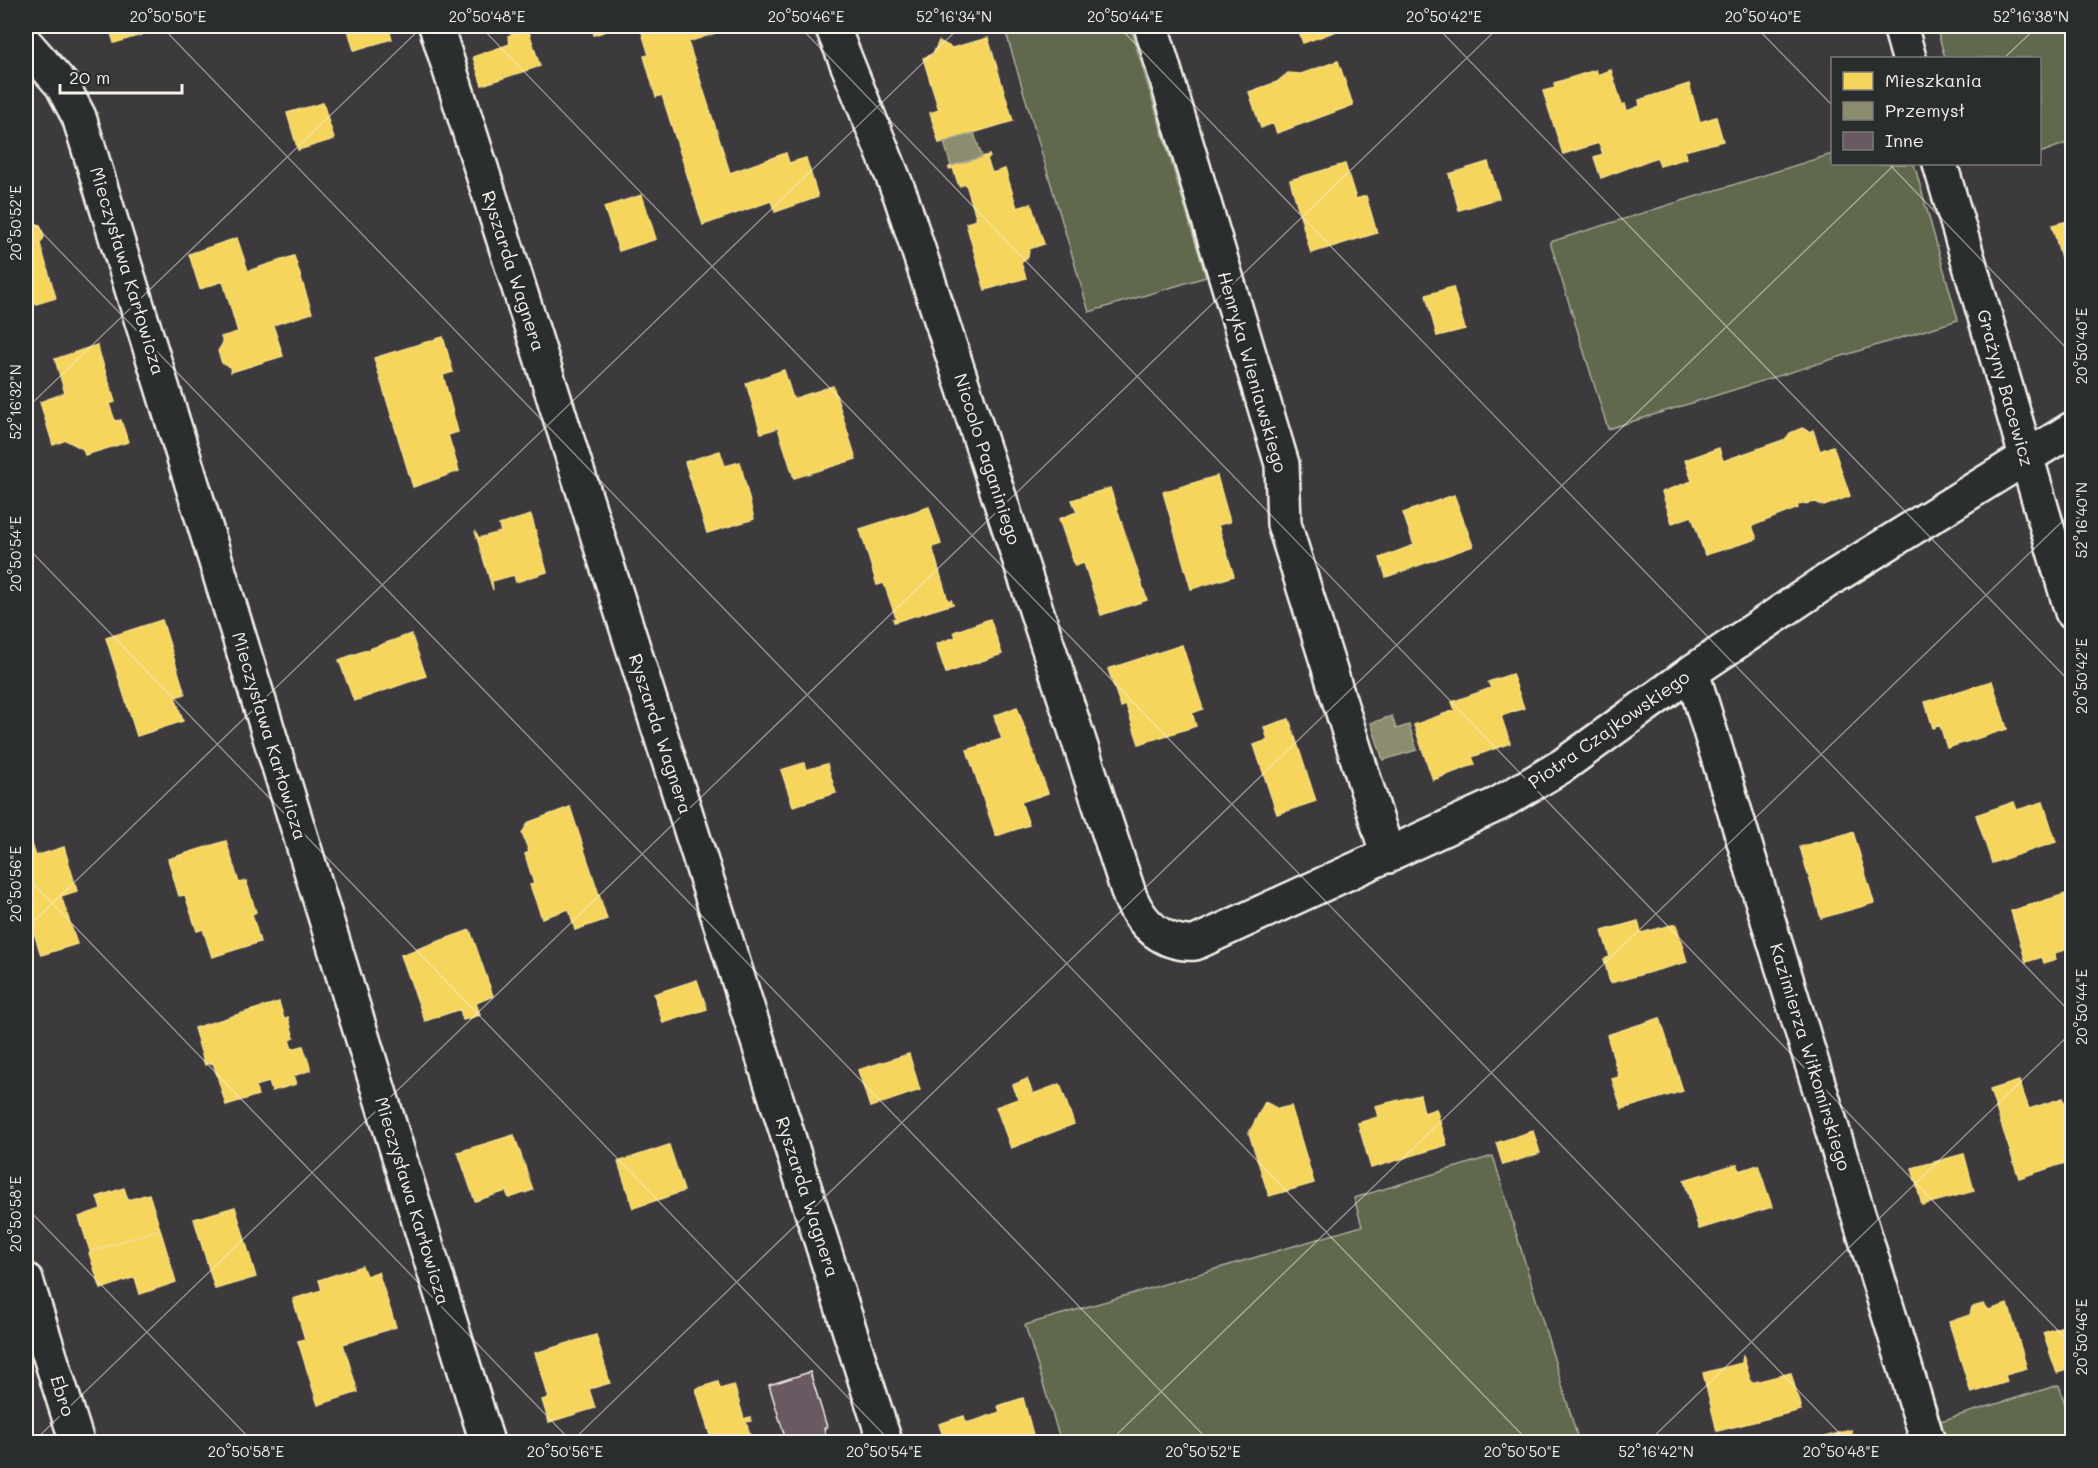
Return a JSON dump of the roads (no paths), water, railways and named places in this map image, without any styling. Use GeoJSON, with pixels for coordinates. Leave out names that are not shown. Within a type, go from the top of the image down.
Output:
{"type":"FeatureCollection","features":[{"type":"Feature","properties":{"kind":"street","name":"Ryszarda Wagnera"},"geometry":{"type":"LineString","coordinates":[[436,26],[885,1443]]}},
{"type":"Feature","properties":{"kind":"street","name":"Niccolo Paganiniego"},"geometry":{"type":"LineString","coordinates":[[832,26],[901,197],[1130,897]]}},
{"type":"Feature","properties":{"kind":"street","name":"Henryka Wieniawskiego"},"geometry":{"type":"LineString","coordinates":[[1151,26],[1282,464],[1284,524],[1388,856]]}},
{"type":"Feature","properties":{"kind":"street"},"geometry":{"type":"LineString","coordinates":[[1900,26],[1909,57]]}},
{"type":"Feature","properties":{"kind":"street","name":"Mieczysława Karłowicza"},"geometry":{"type":"LineString","coordinates":[[26,44],[62,85],[80,117],[487,1443]]}},
{"type":"Feature","properties":{"kind":"street","name":"Grażyny Bacewicz"},"geometry":{"type":"LineString","coordinates":[[1940,165],[2025,457],[2073,612]]}},
{"type":"Feature","properties":{"kind":"street","name":"Piotra Czajkowskiego"},"geometry":{"type":"LineString","coordinates":[[1130,897],[1137,913],[1154,932],[1180,944],[1195,943],[1498,804],[1553,771],[1692,672],[1827,581],[2073,429]]}},
{"type":"Feature","properties":{"kind":"street","name":"Kazimierza Wiłkomirskiego"},"geometry":{"type":"LineString","coordinates":[[1692,672],[1928,1443]]}},
{"type":"Feature","properties":{"kind":"street","name":"Ebro"},"geometry":{"type":"LineString","coordinates":[[26,1280],[77,1443]]}}]}
